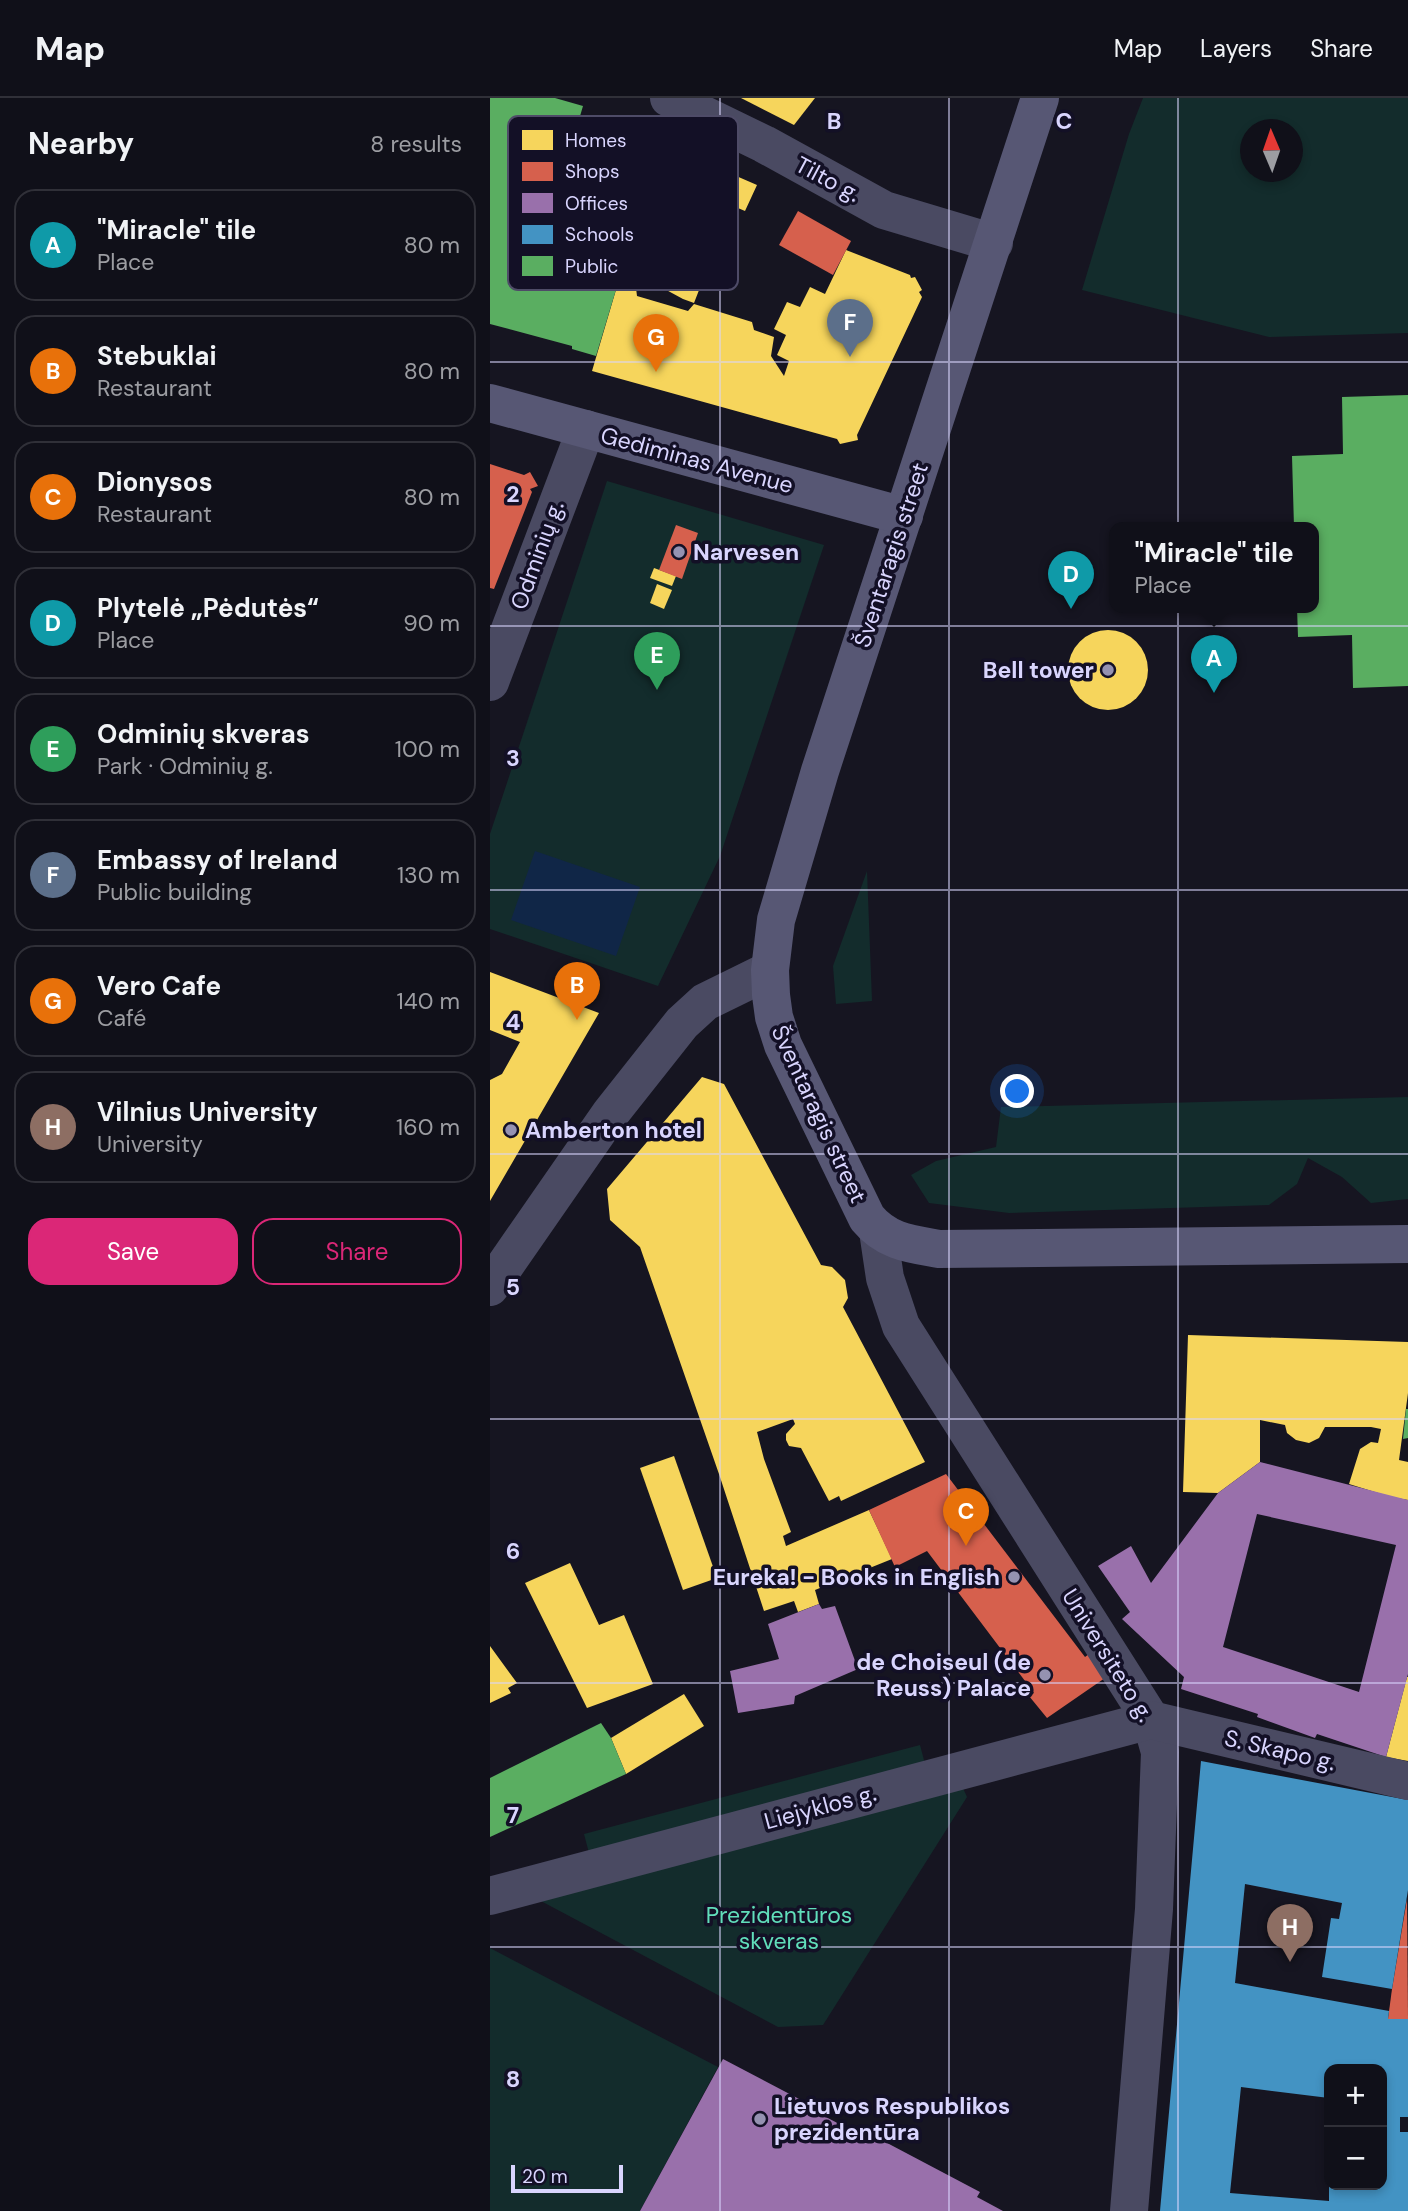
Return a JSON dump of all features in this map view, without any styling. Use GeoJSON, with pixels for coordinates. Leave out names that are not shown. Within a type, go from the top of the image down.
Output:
{"type":"FeatureCollection","features":[{"type":"Feature","properties":{"kind":"main road","name":"Šventaragis street"},"geometry":{"type":"LineString","coordinates":[[878,1231],[855,1196],[783,1045],[774,1017],[770,971],[776,920],[802,830],[1040,98]]}},
{"type":"Feature","properties":{"kind":"main road","name":"Gediminas Avenue"},"geometry":{"type":"LineString","coordinates":[[490,402],[904,516]]}},
{"type":"Feature","properties":{"kind":"main road"},"geometry":{"type":"LineString","coordinates":[[878,1231],[891,1238],[939,1249],[1408,1244]]}},
{"type":"Feature","properties":{"kind":"street","name":"Tilto g."},"geometry":{"type":"LineString","coordinates":[[669,98],[706,116]]}},
{"type":"Feature","properties":{"kind":"street","name":"Tilto g."},"geometry":{"type":"LineString","coordinates":[[738,131],[884,209],[994,243]]}},
{"type":"Feature","properties":{"kind":"street","name":"Odminių g."},"geometry":{"type":"LineString","coordinates":[[490,682],[586,429]]}},
{"type":"Feature","properties":{"kind":"street"},"geometry":{"type":"LineString","coordinates":[[490,1287],[610,1114],[682,1023],[705,1002],[770,971]]}},
{"type":"Feature","properties":{"kind":"street","name":"Universiteto g."},"geometry":{"type":"LineString","coordinates":[[878,1231],[885,1278],[901,1326],[1151,1720],[1160,1752],[1154,1909],[1129,2211]]}},
{"type":"Feature","properties":{"kind":"street","name":"S. Skapo g."},"geometry":{"type":"LineString","coordinates":[[1151,1720],[1408,1781]]}},
{"type":"Feature","properties":{"kind":"street","name":"Liejyklos g."},"geometry":{"type":"LineString","coordinates":[[490,1896],[1151,1720]]}},
{"type":"Feature","properties":{"kind":"green space"},"geometry":{"type":"Polygon","coordinates":[[[1143,98],[1408,98],[1408,333],[1269,337],[1082,290],[1129,134],[1143,98]]]}},
{"type":"Feature","properties":{"kind":"green space"},"geometry":{"type":"Polygon","coordinates":[[[607,481],[824,545],[720,856],[658,986],[490,929],[490,834],[607,481]]]}},
{"type":"Feature","properties":{"kind":"green space"},"geometry":{"type":"Polygon","coordinates":[[[867,871],[872,1001],[836,1004],[833,966],[867,871]]]}},
{"type":"Feature","properties":{"kind":"green space"},"geometry":{"type":"Polygon","coordinates":[[[1408,1097],[1408,1199],[1371,1203],[1342,1177],[1308,1158],[1297,1184],[1269,1205],[1009,1213],[929,1203],[911,1175],[936,1161],[996,1147],[1001,1107],[1408,1097]]]}},
{"type":"Feature","properties":{"kind":"green space"},"geometry":{"type":"Polygon","coordinates":[[[920,1745],[925,1764],[589,1853],[584,1834],[920,1745]]]}},
{"type":"Feature","properties":{"kind":"green space","name":"Prezidentūros skveras"},"geometry":{"type":"Polygon","coordinates":[[[963,1788],[967,1797],[823,2025],[778,2027],[539,1900],[963,1788]]]}},
{"type":"Feature","properties":{"kind":"green space"},"geometry":{"type":"Polygon","coordinates":[[[490,1948],[718,2067],[640,2211],[490,2211],[490,1948]]]}},
{"type":"Feature","properties":{"kind":"water"},"geometry":{"type":"Polygon","coordinates":[[[535,851],[640,887],[616,956],[511,920],[535,851]]]}},
{"type":"Feature","properties":{"kind":"building: Homes"},"geometry":{"type":"Polygon","coordinates":[[[741,98],[815,98],[794,125],[741,98]]]}},
{"type":"Feature","properties":{"kind":"building: Homes"},"geometry":{"type":"Polygon","coordinates":[[[738,177],[757,185],[745,211],[738,208],[738,177]]]}},
{"type":"Feature","properties":{"kind":"building: Homes"},"geometry":{"type":"Polygon","coordinates":[[[846,250],[910,275],[911,278],[915,277],[922,290],[919,292],[922,297],[857,435],[858,440],[840,444],[837,439],[592,371],[616,290],[636,290],[637,296],[688,311],[694,304],[752,322],[754,330],[774,337],[771,356],[784,376],[789,361],[777,355],[786,335],[774,329],[787,302],[800,307],[810,287],[825,294],[846,250]]]}},
{"type":"Feature","properties":{"kind":"building: Homes"},"geometry":{"type":"Polygon","coordinates":[[[666,290],[699,290],[694,303],[666,290]]]}},
{"type":"Feature","properties":{"kind":"building: Homes"},"geometry":{"type":"Polygon","coordinates":[[[654,568],[676,576],[672,586],[650,578],[654,568]]]}},
{"type":"Feature","properties":{"kind":"building: Homes"},"geometry":{"type":"Polygon","coordinates":[[[657,584],[672,590],[664,609],[650,603],[657,584]]]}},
{"type":"Feature","properties":{"kind":"building: Homes","name":"Bell tower"},"geometry":{"type":"Polygon","coordinates":[[[1108,630],[1123,633],[1136,642],[1145,655],[1148,670],[1145,685],[1136,698],[1123,707],[1108,710],[1093,707],[1080,698],[1071,685],[1068,670],[1071,655],[1080,642],[1093,633],[1108,630]]]}},
{"type":"Feature","properties":{"kind":"building: Homes","name":"Amberton hotel"},"geometry":{"type":"Polygon","coordinates":[[[490,972],[599,1013],[490,1201],[490,1080],[502,1074],[520,1042],[490,1030],[490,972]]]}},
{"type":"Feature","properties":{"kind":"building: Homes"},"geometry":{"type":"Polygon","coordinates":[[[702,1077],[724,1084],[821,1265],[832,1267],[845,1280],[848,1298],[843,1307],[925,1462],[841,1501],[839,1496],[829,1501],[801,1448],[789,1446],[786,1440],[786,1434],[795,1424],[793,1419],[757,1432],[791,1532],[783,1536],[786,1546],[869,1510],[892,1559],[815,1590],[819,1604],[798,1612],[794,1601],[764,1611],[640,1247],[610,1220],[607,1189],[702,1077]]]}},
{"type":"Feature","properties":{"kind":"building: Homes"},"geometry":{"type":"Polygon","coordinates":[[[1188,1335],[1408,1342],[1408,1393],[1399,1460],[1408,1462],[1408,1500],[1349,1484],[1360,1449],[1371,1442],[1378,1443],[1381,1429],[1325,1427],[1319,1438],[1309,1443],[1296,1440],[1287,1433],[1285,1425],[1260,1420],[1260,1462],[1218,1493],[1183,1492],[1188,1335]]]}},
{"type":"Feature","properties":{"kind":"building: Homes"},"geometry":{"type":"Polygon","coordinates":[[[674,1456],[717,1578],[683,1590],[640,1468],[674,1456]]]}},
{"type":"Feature","properties":{"kind":"building: Homes"},"geometry":{"type":"Polygon","coordinates":[[[570,1563],[599,1625],[624,1615],[653,1684],[587,1708],[525,1583],[570,1563]]]}},
{"type":"Feature","properties":{"kind":"building: Homes"},"geometry":{"type":"Polygon","coordinates":[[[490,1646],[517,1683],[508,1688],[511,1693],[490,1703],[490,1646]]]}},
{"type":"Feature","properties":{"kind":"building: Homes"},"geometry":{"type":"Polygon","coordinates":[[[1408,1677],[1408,1761],[1386,1757],[1408,1677]]]}},
{"type":"Feature","properties":{"kind":"building: Homes"},"geometry":{"type":"Polygon","coordinates":[[[684,1694],[704,1726],[626,1774],[611,1738],[684,1694]]]}},
{"type":"Feature","properties":{"kind":"building: Shops"},"geometry":{"type":"Polygon","coordinates":[[[798,211],[851,241],[833,275],[779,245],[798,211]]]}},
{"type":"Feature","properties":{"kind":"building: Shops"},"geometry":{"type":"Polygon","coordinates":[[[490,464],[524,475],[530,472],[538,486],[530,489],[532,492],[494,589],[490,588],[490,464]]]}},
{"type":"Feature","properties":{"kind":"building: Shops","name":"Narvesen"},"geometry":{"type":"Polygon","coordinates":[[[676,525],[698,533],[682,579],[659,570],[676,525]]]}},
{"type":"Feature","properties":{"kind":"building: Shops"},"geometry":{"type":"Polygon","coordinates":[[[946,1474],[1085,1657],[1089,1654],[1105,1678],[1047,1718],[1029,1696],[1034,1693],[927,1551],[895,1567],[869,1510],[946,1474]]]}},
{"type":"Feature","properties":{"kind":"building: Shops"},"geometry":{"type":"Polygon","coordinates":[[[1407,1899],[1408,2019],[1388,2019],[1392,1989],[1407,1899]]]}},
{"type":"Feature","properties":{"kind":"building: Offices"},"geometry":{"type":"Polygon","coordinates":[[[1260,1462],[1408,1500],[1408,1674],[1386,1757],[1317,1734],[1315,1738],[1257,1717],[1258,1714],[1181,1689],[1184,1677],[1122,1619],[1130,1612],[1098,1566],[1131,1546],[1151,1583],[1218,1493],[1260,1462]],[[1257,1514],[1223,1647],[1359,1692],[1396,1545],[1257,1514]]]}},
{"type":"Feature","properties":{"kind":"building: Offices"},"geometry":{"type":"Polygon","coordinates":[[[819,1604],[822,1609],[835,1606],[858,1669],[795,1696],[794,1704],[738,1713],[730,1671],[779,1659],[768,1624],[819,1604]]]}},
{"type":"Feature","properties":{"kind":"building: Offices","name":"Lietuvos Respublikos prezidentūra"},"geometry":{"type":"Polygon","coordinates":[[[723,2059],[870,2140],[872,2135],[980,2192],[977,2197],[1003,2211],[640,2211],[723,2059]]]}},
{"type":"Feature","properties":{"kind":"building: Schools"},"geometry":{"type":"Polygon","coordinates":[[[1201,1761],[1408,1800],[1408,1890],[1392,1989],[1322,1977],[1331,1918],[1339,1919],[1342,1903],[1245,1884],[1235,1983],[1389,2011],[1388,2019],[1408,2019],[1408,2117],[1400,2117],[1400,2132],[1408,2132],[1408,2211],[1160,2211],[1201,1761]],[[1324,2064],[1324,2097],[1241,2087],[1230,2193],[1329,2201],[1329,2190],[1387,2190],[1387,2064],[1324,2064]]]}},
{"type":"Feature","properties":{"kind":"building: Public"},"geometry":{"type":"Polygon","coordinates":[[[490,98],[555,98],[583,106],[580,116],[508,116],[508,290],[616,290],[596,356],[572,349],[572,346],[490,324],[490,98]]]}},
{"type":"Feature","properties":{"kind":"building: Public"},"geometry":{"type":"Polygon","coordinates":[[[1408,395],[1408,686],[1353,688],[1352,635],[1298,637],[1297,613],[1319,613],[1319,522],[1294,522],[1292,456],[1343,454],[1342,397],[1408,395]]]}},
{"type":"Feature","properties":{"kind":"building: Public"},"geometry":{"type":"Polygon","coordinates":[[[1406,1409],[1408,1438],[1403,1439],[1406,1409]]]}},
{"type":"Feature","properties":{"kind":"building: Public"},"geometry":{"type":"Polygon","coordinates":[[[601,1723],[611,1738],[626,1774],[490,1837],[490,1778],[601,1723]]]}},
{"type":"Feature","properties":{"kind":"place","name":"Embassy of Ireland"},"geometry":{"type":"Point","coordinates":[850,357]}},
{"type":"Feature","properties":{"kind":"place","name":"Vero Cafe"},"geometry":{"type":"Point","coordinates":[656,372]}},
{"type":"Feature","properties":{"kind":"place","name":"Narvesen"},"geometry":{"type":"Point","coordinates":[679,552]}},
{"type":"Feature","properties":{"kind":"place","name":"Plytelė „Pėdutės“"},"geometry":{"type":"Point","coordinates":[1071,609]}},
{"type":"Feature","properties":{"kind":"place","name":"Bell tower"},"geometry":{"type":"Point","coordinates":[1108,670]}},
{"type":"Feature","properties":{"kind":"place","name":"Odminių skveras"},"geometry":{"type":"Point","coordinates":[657,690]}},
{"type":"Feature","properties":{"kind":"place","name":"\"Miracle\" tile"},"geometry":{"type":"Point","coordinates":[1214,693]}},
{"type":"Feature","properties":{"kind":"place","name":"Stebuklai"},"geometry":{"type":"Point","coordinates":[577,1020]}},
{"type":"Feature","properties":{"kind":"place","name":"Amberton hotel"},"geometry":{"type":"Point","coordinates":[511,1130]}},
{"type":"Feature","properties":{"kind":"place","name":"Dionysos"},"geometry":{"type":"Point","coordinates":[966,1546]}},
{"type":"Feature","properties":{"kind":"place","name":"Eureka! - Books in English"},"geometry":{"type":"Point","coordinates":[1014,1577]}},
{"type":"Feature","properties":{"kind":"place","name":"de Choiseul (de Reuss) Palace"},"geometry":{"type":"Point","coordinates":[1045,1675]}},
{"type":"Feature","properties":{"kind":"place","name":"Vilnius University"},"geometry":{"type":"Point","coordinates":[1290,1962]}},
{"type":"Feature","properties":{"kind":"place","name":"Lietuvos Respublikos prezidentūra"},"geometry":{"type":"Point","coordinates":[760,2119]}}]}
